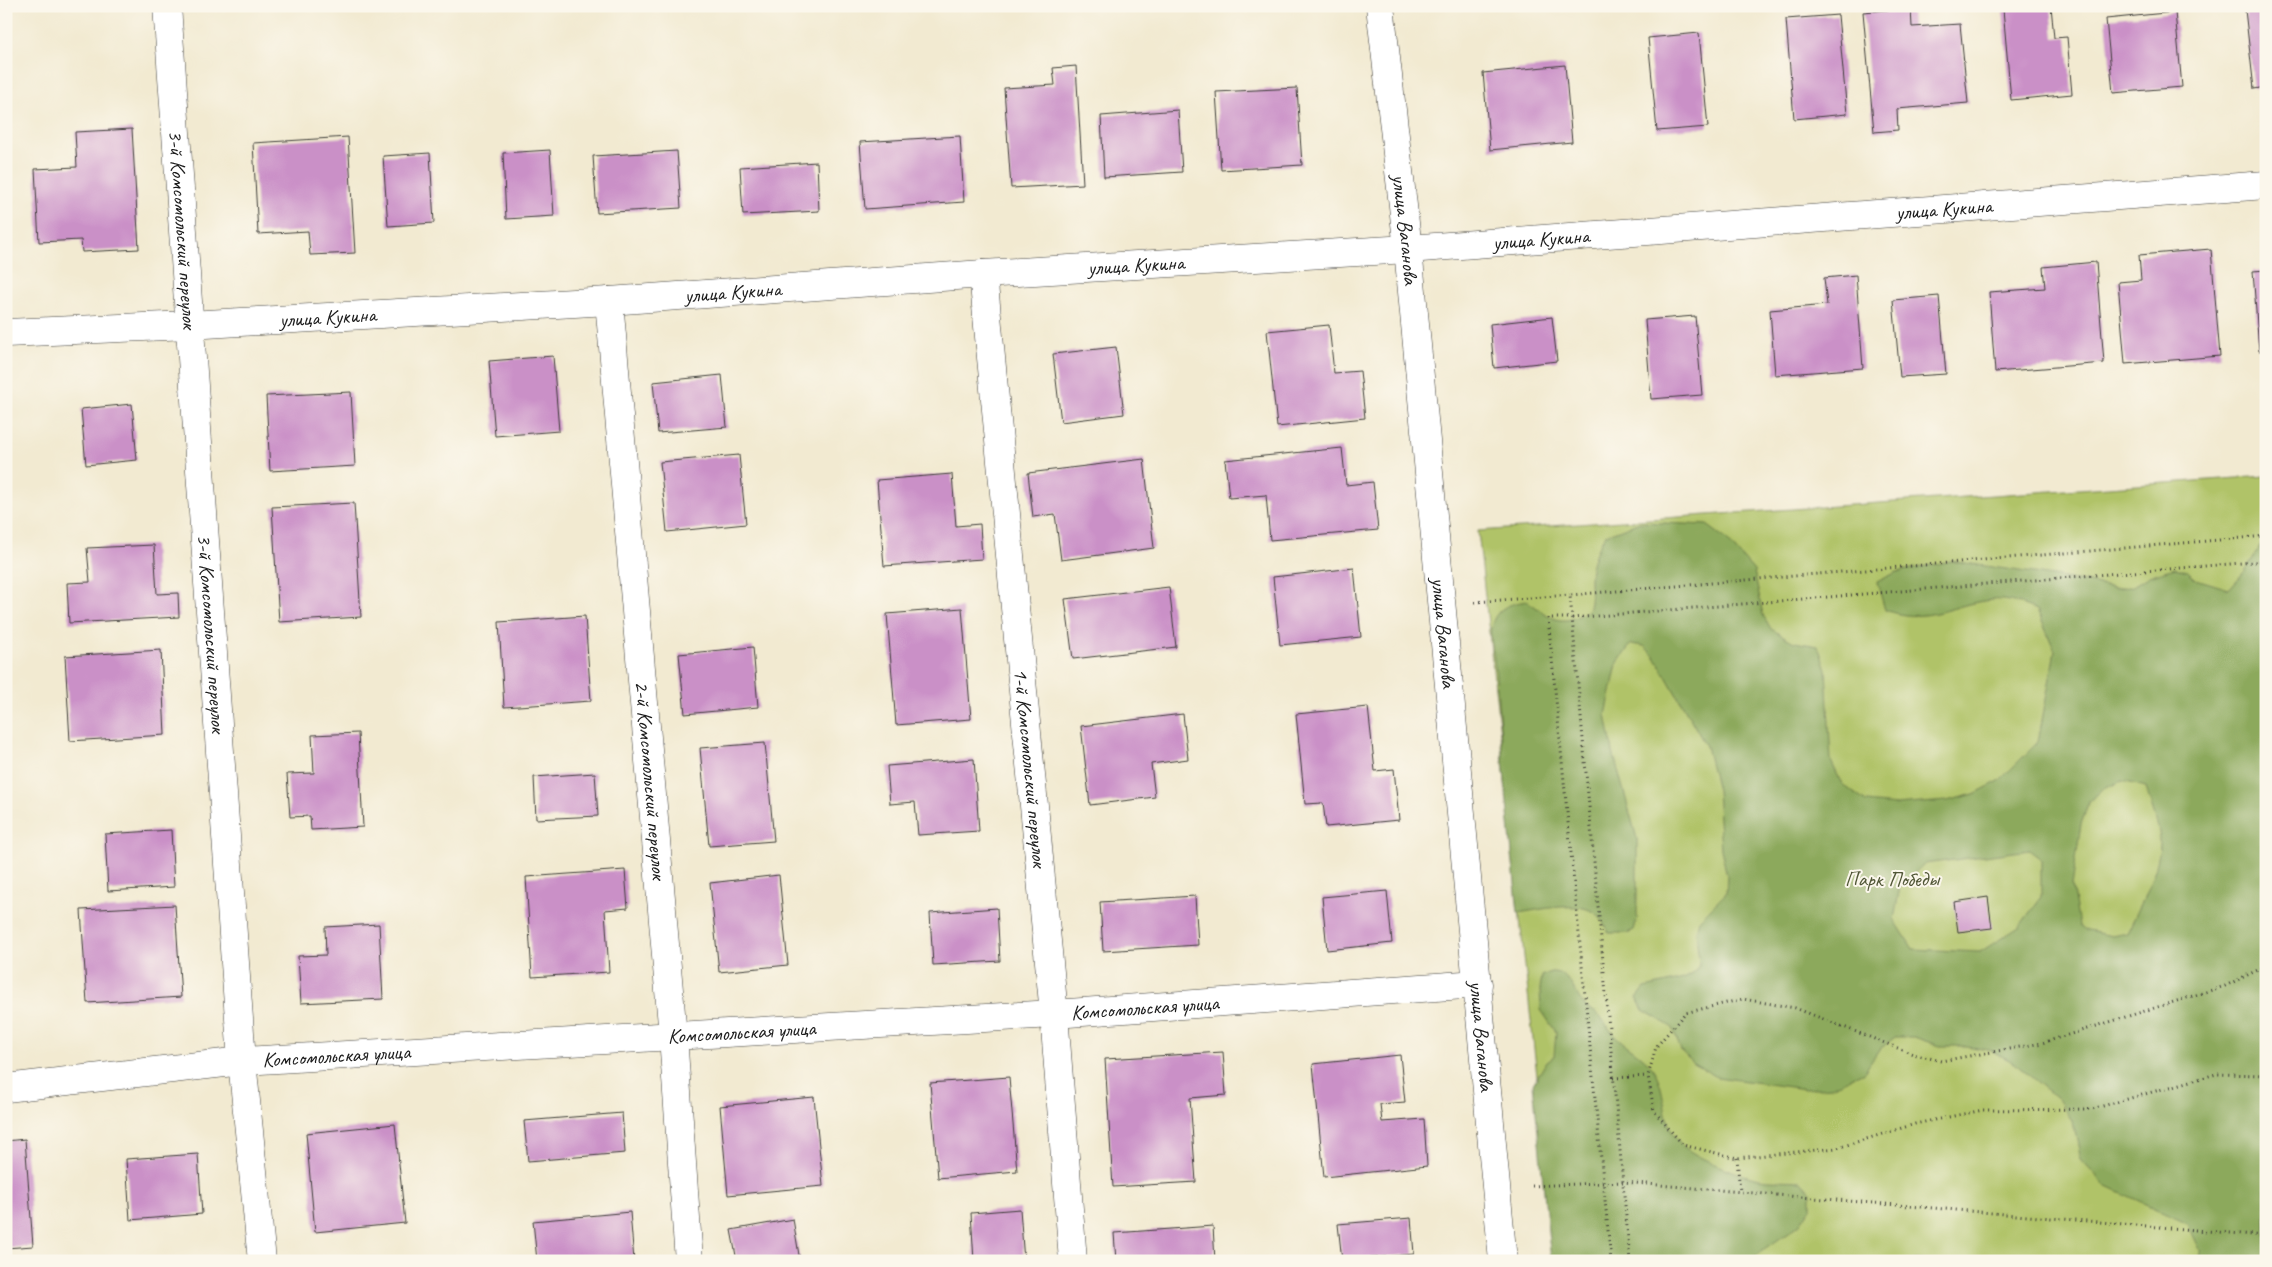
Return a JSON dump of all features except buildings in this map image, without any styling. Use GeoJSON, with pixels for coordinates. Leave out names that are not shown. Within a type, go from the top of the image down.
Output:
{"type":"FeatureCollection","features":[{"type":"Feature","properties":{"kind":"street","name":"3-й Комсомольский переулок"},"geometry":{"type":"LineString","coordinates":[[167,6],[242,1061],[262,1261]]}},
{"type":"Feature","properties":{"kind":"street","name":"улица Ваганова"},"geometry":{"type":"LineString","coordinates":[[1380,6],[1408,249],[1503,1261]]}},
{"type":"Feature","properties":{"kind":"street","name":"улица Кукина"},"geometry":{"type":"LineString","coordinates":[[6,333],[189,325],[609,301],[983,274],[1408,249],[2266,185]]}},
{"type":"Feature","properties":{"kind":"street","name":"1-й Комсомольский переулок"},"geometry":{"type":"LineString","coordinates":[[983,274],[1054,1014],[1073,1261]]}},
{"type":"Feature","properties":{"kind":"street","name":"2-й Комсомольский переулок"},"geometry":{"type":"LineString","coordinates":[[609,301],[673,1036],[689,1261]]}},
{"type":"Feature","properties":{"kind":"street","name":"Комсомольская улица"},"geometry":{"type":"LineString","coordinates":[[6,1088],[242,1061],[1054,1014],[1478,984]]}},
{"type":"Feature","properties":{"kind":"path"},"geometry":{"type":"LineString","coordinates":[[1442,604],[1570,595],[2266,536]]}},
{"type":"Feature","properties":{"kind":"path"},"geometry":{"type":"LineString","coordinates":[[1611,1261],[1548,618],[1572,618],[2266,561]]}},
{"type":"Feature","properties":{"kind":"path"},"geometry":{"type":"LineString","coordinates":[[1570,595],[1630,1261]]}},
{"type":"Feature","properties":{"kind":"path"},"geometry":{"type":"LineString","coordinates":[[2266,966],[2225,986],[2042,1043],[1941,1061],[1913,1054],[1795,1008],[1743,999],[1685,1013],[1656,1047],[1648,1076],[1654,1111],[1683,1145],[1737,1158],[1837,1148],[1915,1124],[1983,1110],[2092,1109],[2216,1074],[2266,1075]]}},
{"type":"Feature","properties":{"kind":"path"},"geometry":{"type":"LineString","coordinates":[[1613,1078],[1648,1076]]}},
{"type":"Feature","properties":{"kind":"path"},"geometry":{"type":"LineString","coordinates":[[1737,1158],[1740,1192]]}},
{"type":"Feature","properties":{"kind":"path"},"geometry":{"type":"LineString","coordinates":[[1496,1187],[1622,1182],[2266,1236]]}},
{"type":"Feature","properties":{"kind":"green space","name":"Парк Победы"},"geometry":{"type":"Polygon","coordinates":[[[2266,476],[2266,1261],[1557,1261],[1478,531],[2266,476]]]}},
{"type":"Feature","properties":{"kind":"green space"},"geometry":{"type":"Polygon","coordinates":[[[1640,522],[1707,525],[1726,539],[1754,571],[1763,615],[1771,629],[1794,642],[1818,646],[1826,669],[1831,761],[1842,784],[1866,802],[1896,805],[1947,801],[1974,794],[1999,781],[2038,742],[2055,651],[2037,610],[2015,602],[1998,600],[1978,602],[1927,615],[1900,614],[1885,610],[1877,582],[1897,572],[1951,561],[2054,576],[2115,588],[2131,587],[2149,576],[2174,568],[2188,571],[2196,579],[2229,589],[2245,571],[2266,537],[2266,1261],[2200,1261],[2201,1252],[2188,1224],[2105,1185],[2081,1159],[2073,1122],[2058,1099],[2013,1062],[1992,1051],[1967,1046],[1940,1046],[1914,1037],[1895,1037],[1880,1049],[1864,1072],[1831,1087],[1805,1089],[1717,1077],[1694,1064],[1681,1051],[1673,1028],[1643,1010],[1637,998],[1645,988],[1684,979],[1694,973],[1699,965],[1696,931],[1699,920],[1726,893],[1727,876],[1721,849],[1717,790],[1706,746],[1655,657],[1644,646],[1631,644],[1617,664],[1606,715],[1613,752],[1637,839],[1637,919],[1634,930],[1627,933],[1609,933],[1599,916],[1583,908],[1560,907],[1518,913],[1491,628],[1496,615],[1500,611],[1509,605],[1520,602],[1527,601],[1549,616],[1563,620],[1578,616],[1588,610],[1591,567],[1605,535],[1640,522]],[[2122,781],[2103,789],[2089,802],[2081,824],[2072,886],[2079,925],[2087,931],[2113,936],[2127,933],[2143,900],[2160,850],[2159,833],[2146,787],[2122,781]],[[2029,850],[1924,864],[1900,887],[1894,919],[1913,949],[1980,952],[2019,927],[2041,897],[2041,859],[2029,850]]]}},
{"type":"Feature","properties":{"kind":"green space"},"geometry":{"type":"Polygon","coordinates":[[[1551,972],[1562,975],[1567,979],[1585,1006],[1598,1015],[1618,1038],[1649,1063],[1658,1078],[1670,1127],[1682,1145],[1708,1161],[1741,1174],[1764,1180],[1801,1181],[1811,1192],[1811,1208],[1799,1225],[1748,1261],[1551,1261],[1533,1084],[1547,1061],[1554,1056],[1556,1032],[1541,1010],[1540,989],[1542,976],[1551,972]]]}}]}
